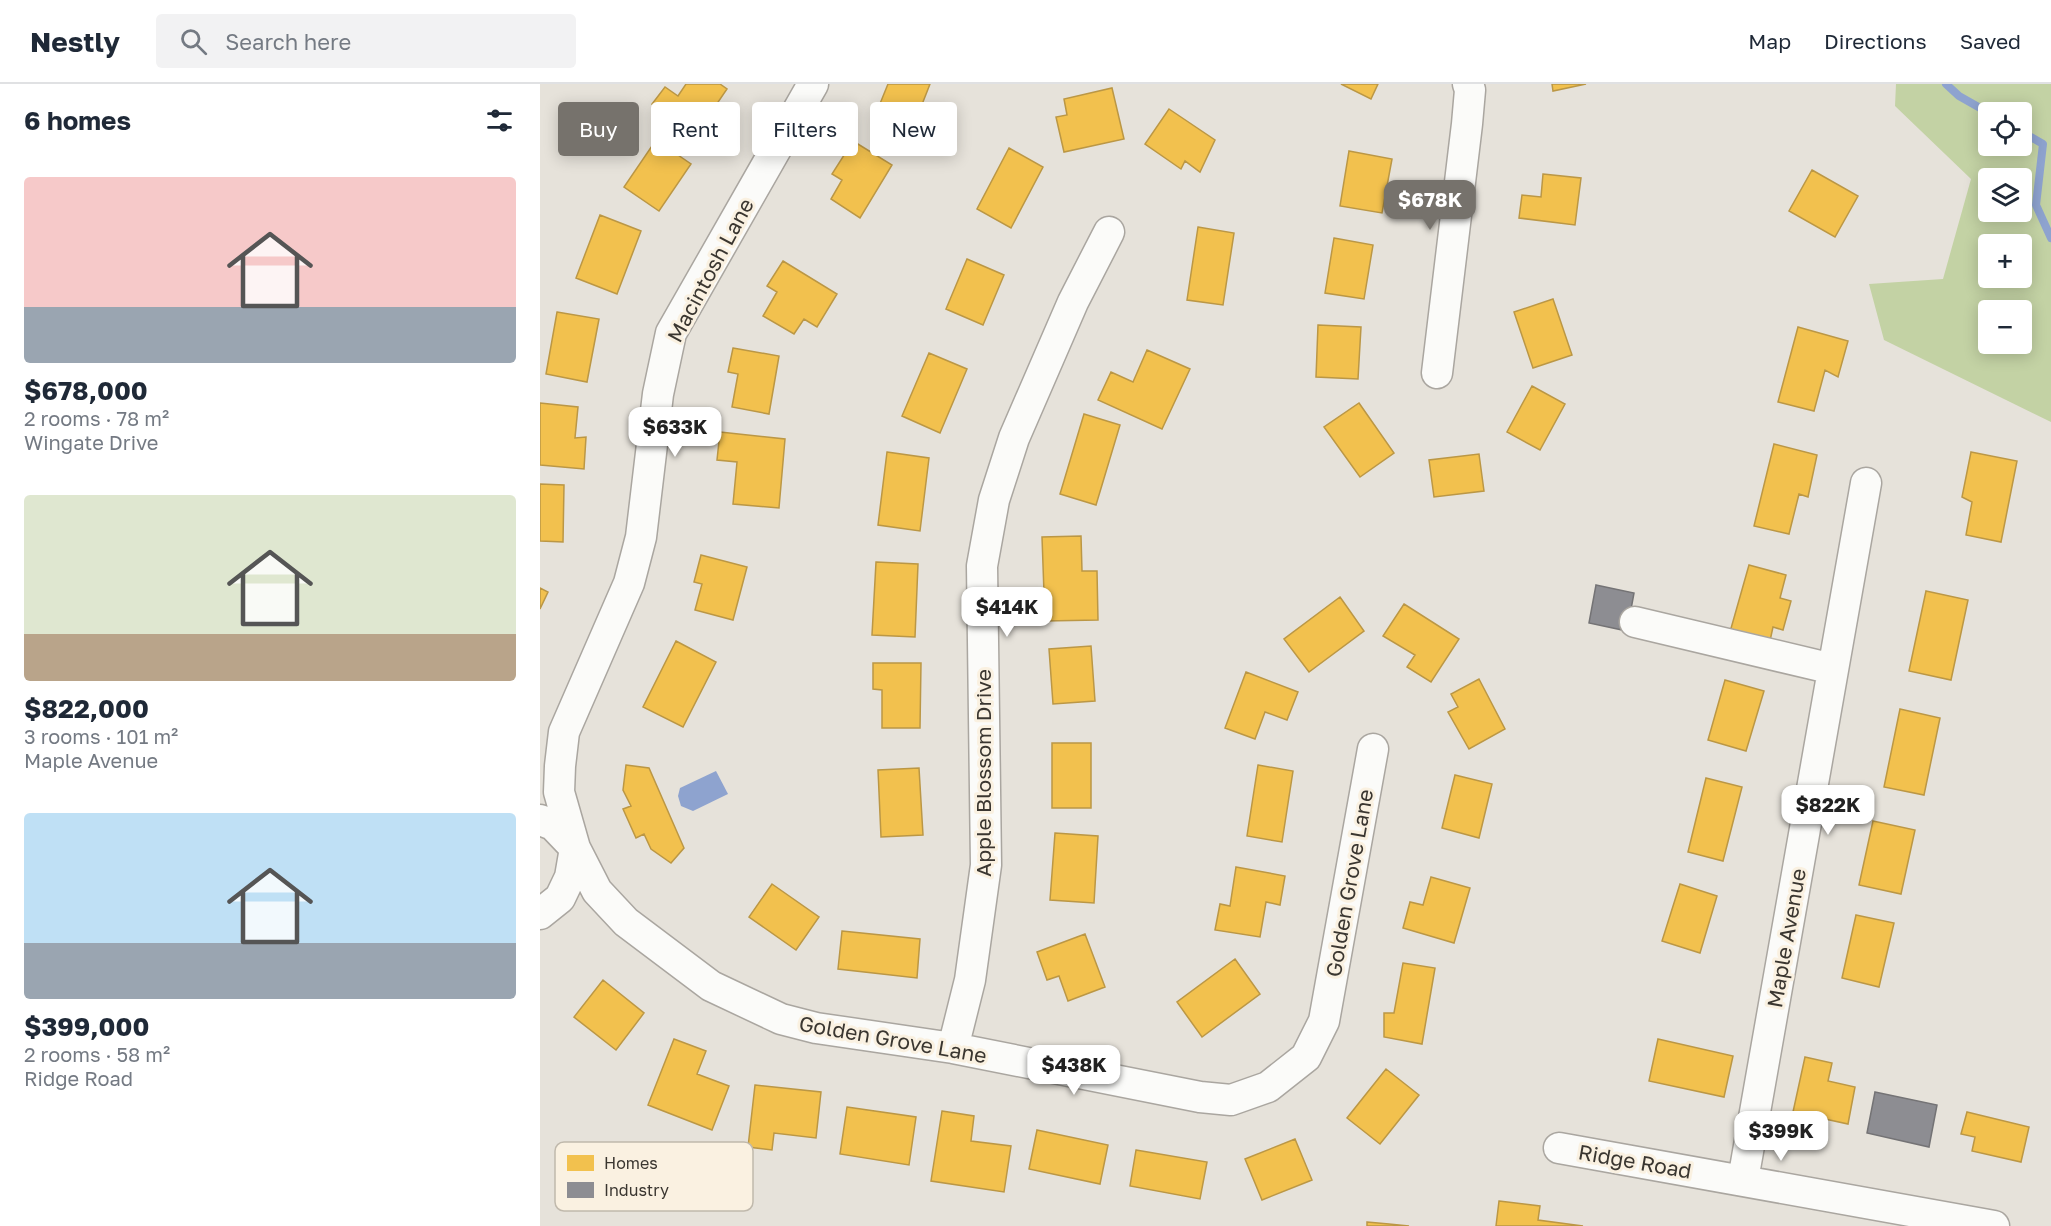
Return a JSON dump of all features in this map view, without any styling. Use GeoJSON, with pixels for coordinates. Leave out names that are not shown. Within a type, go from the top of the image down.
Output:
{"type":"FeatureCollection","features":[{"type":"Feature","properties":{"kind":"street","name":"Macintosh Lane"},"geometry":{"type":"LineString","coordinates":[[540,914],[560,898],[570,877],[575,848],[559,792],[564,732],[629,583],[640,537],[658,394],[671,333],[813,84]]}},
{"type":"Feature","properties":{"kind":"street"},"geometry":{"type":"LineString","coordinates":[[1437,373],[1467,123],[1470,90],[1468,84]]}},
{"type":"Feature","properties":{"kind":"street","name":"Apple Blossom Drive"},"geometry":{"type":"LineString","coordinates":[[953,1048],[970,980],[986,865],[982,566],[994,500],[1014,438],[1073,302],[1109,232]]}},
{"type":"Feature","properties":{"kind":"street","name":"Maple Avenue"},"geometry":{"type":"LineString","coordinates":[[1743,1180],[1866,483]]}},
{"type":"Feature","properties":{"kind":"street"},"geometry":{"type":"LineString","coordinates":[[1635,622],[1833,669]]}},
{"type":"Feature","properties":{"kind":"street","name":"Golden Grove Lane"},"geometry":{"type":"LineString","coordinates":[[575,848],[597,891],[626,922],[711,986],[781,1019],[816,1028],[953,1048],[1200,1097],[1231,1100],[1268,1088],[1306,1057],[1324,1022],[1373,749]]}},
{"type":"Feature","properties":{"kind":"street"},"geometry":{"type":"LineString","coordinates":[[540,820],[553,825],[575,848]]}},
{"type":"Feature","properties":{"kind":"street","name":"Ridge Road"},"geometry":{"type":"LineString","coordinates":[[1559,1148],[1994,1226]]}},
{"type":"Feature","properties":{"kind":"green space"},"geometry":{"type":"Polygon","coordinates":[[[1896,84],[2051,84],[2051,422],[1884,340],[1869,284],[1943,279],[1971,179],[1895,106],[1896,84]]]}},
{"type":"Feature","properties":{"kind":"water"},"geometry":{"type":"Polygon","coordinates":[[[716,771],[728,794],[693,811],[681,806],[678,796],[680,788],[716,771]]]}},
{"type":"Feature","properties":{"kind":"building: Homes"},"geometry":{"type":"Polygon","coordinates":[[[686,84],[720,84],[727,89],[718,102],[654,102],[665,87],[678,96],[686,84]]]}},
{"type":"Feature","properties":{"kind":"building: Homes"},"geometry":{"type":"Polygon","coordinates":[[[888,84],[930,84],[923,102],[881,102],[888,84]]]}},
{"type":"Feature","properties":{"kind":"building: Homes"},"geometry":{"type":"Polygon","coordinates":[[[1341,84],[1378,84],[1371,99],[1341,84]]]}},
{"type":"Feature","properties":{"kind":"building: Homes"},"geometry":{"type":"Polygon","coordinates":[[[1552,84],[1586,84],[1553,91],[1552,84]]]}},
{"type":"Feature","properties":{"kind":"building: Homes"},"geometry":{"type":"Polygon","coordinates":[[[1112,88],[1124,139],[1064,152],[1056,117],[1067,115],[1064,99],[1112,88]]]}},
{"type":"Feature","properties":{"kind":"building: Homes"},"geometry":{"type":"Polygon","coordinates":[[[1169,109],[1215,140],[1200,172],[1185,161],[1181,169],[1145,144],[1169,109]]]}},
{"type":"Feature","properties":{"kind":"building: Homes"},"geometry":{"type":"Polygon","coordinates":[[[858,144],[870,151],[870,156],[877,156],[892,165],[860,218],[831,199],[842,180],[832,174],[843,156],[858,156],[858,144]]]}},
{"type":"Feature","properties":{"kind":"building: Homes"},"geometry":{"type":"Polygon","coordinates":[[[651,147],[651,156],[679,156],[691,164],[659,211],[624,187],[651,147]]]}},
{"type":"Feature","properties":{"kind":"building: Homes"},"geometry":{"type":"Polygon","coordinates":[[[1009,148],[1043,167],[1011,228],[977,209],[1009,148]]]}},
{"type":"Feature","properties":{"kind":"building: Homes"},"geometry":{"type":"Polygon","coordinates":[[[1349,151],[1392,159],[1382,213],[1340,206],[1349,151]]]}},
{"type":"Feature","properties":{"kind":"building: Homes"},"geometry":{"type":"Polygon","coordinates":[[[1812,170],[1858,196],[1835,237],[1789,211],[1812,170]]]}},
{"type":"Feature","properties":{"kind":"building: Homes"},"geometry":{"type":"Polygon","coordinates":[[[1543,174],[1581,178],[1575,225],[1519,218],[1522,195],[1541,197],[1543,174]]]}},
{"type":"Feature","properties":{"kind":"building: Homes"},"geometry":{"type":"Polygon","coordinates":[[[600,215],[641,231],[617,294],[576,278],[600,215]]]}},
{"type":"Feature","properties":{"kind":"building: Homes"},"geometry":{"type":"Polygon","coordinates":[[[1198,227],[1234,233],[1223,305],[1187,300],[1198,227]]]}},
{"type":"Feature","properties":{"kind":"building: Homes"},"geometry":{"type":"Polygon","coordinates":[[[1334,238],[1373,245],[1364,299],[1325,293],[1334,238]]]}},
{"type":"Feature","properties":{"kind":"building: Homes"},"geometry":{"type":"Polygon","coordinates":[[[967,259],[1004,275],[983,325],[946,309],[967,259]]]}},
{"type":"Feature","properties":{"kind":"building: Homes"},"geometry":{"type":"Polygon","coordinates":[[[783,261],[837,294],[817,327],[804,319],[794,334],[763,316],[777,292],[767,286],[783,261]]]}},
{"type":"Feature","properties":{"kind":"building: Homes"},"geometry":{"type":"Polygon","coordinates":[[[1553,299],[1572,355],[1533,368],[1514,312],[1553,299]]]}},
{"type":"Feature","properties":{"kind":"building: Homes"},"geometry":{"type":"Polygon","coordinates":[[[557,312],[599,319],[587,382],[546,374],[557,312]]]}},
{"type":"Feature","properties":{"kind":"building: Homes"},"geometry":{"type":"Polygon","coordinates":[[[1318,325],[1361,327],[1358,379],[1316,377],[1318,325]]]}},
{"type":"Feature","properties":{"kind":"building: Homes"},"geometry":{"type":"Polygon","coordinates":[[[1798,327],[1848,341],[1838,377],[1825,370],[1814,411],[1778,402],[1798,327]]]}},
{"type":"Feature","properties":{"kind":"building: Homes"},"geometry":{"type":"Polygon","coordinates":[[[733,348],[779,356],[769,414],[732,407],[738,374],[728,372],[733,348]]]}},
{"type":"Feature","properties":{"kind":"building: Homes"},"geometry":{"type":"Polygon","coordinates":[[[1147,350],[1190,369],[1162,429],[1098,400],[1111,372],[1133,382],[1147,350]]]}},
{"type":"Feature","properties":{"kind":"building: Homes"},"geometry":{"type":"Polygon","coordinates":[[[929,353],[967,369],[940,433],[902,416],[929,353]]]}},
{"type":"Feature","properties":{"kind":"building: Homes"},"geometry":{"type":"Polygon","coordinates":[[[1532,386],[1565,404],[1540,450],[1507,432],[1532,386]]]}},
{"type":"Feature","properties":{"kind":"building: Homes"},"geometry":{"type":"Polygon","coordinates":[[[540,403],[578,407],[575,438],[586,437],[584,469],[540,465],[540,403]]]}},
{"type":"Feature","properties":{"kind":"building: Homes"},"geometry":{"type":"Polygon","coordinates":[[[1359,403],[1394,453],[1360,477],[1324,427],[1359,403]]]}},
{"type":"Feature","properties":{"kind":"building: Homes"},"geometry":{"type":"Polygon","coordinates":[[[1084,414],[1120,425],[1096,505],[1060,494],[1084,414]]]}},
{"type":"Feature","properties":{"kind":"building: Homes"},"geometry":{"type":"Polygon","coordinates":[[[720,432],[785,439],[779,508],[733,504],[737,462],[717,460],[720,432]]]}},
{"type":"Feature","properties":{"kind":"building: Homes"},"geometry":{"type":"Polygon","coordinates":[[[1774,444],[1817,455],[1808,497],[1799,494],[1789,534],[1754,526],[1774,444]]]}},
{"type":"Feature","properties":{"kind":"building: Homes"},"geometry":{"type":"Polygon","coordinates":[[[887,452],[929,458],[920,531],[878,525],[887,452]]]}},
{"type":"Feature","properties":{"kind":"building: Homes"},"geometry":{"type":"Polygon","coordinates":[[[1971,452],[2017,461],[2001,542],[1966,535],[1972,502],[1962,497],[1971,452]]]}},
{"type":"Feature","properties":{"kind":"building: Homes"},"geometry":{"type":"Polygon","coordinates":[[[1479,454],[1484,491],[1434,497],[1429,460],[1479,454]]]}},
{"type":"Feature","properties":{"kind":"building: Homes"},"geometry":{"type":"Polygon","coordinates":[[[540,484],[564,485],[563,542],[540,541],[540,484]]]}},
{"type":"Feature","properties":{"kind":"building: Homes"},"geometry":{"type":"Polygon","coordinates":[[[1081,536],[1082,571],[1097,571],[1098,620],[1045,621],[1042,537],[1081,536]]]}},
{"type":"Feature","properties":{"kind":"building: Homes"},"geometry":{"type":"Polygon","coordinates":[[[701,555],[747,567],[733,620],[695,610],[702,584],[694,582],[701,555]]]}},
{"type":"Feature","properties":{"kind":"building: Homes"},"geometry":{"type":"Polygon","coordinates":[[[876,562],[918,564],[915,637],[872,635],[876,562]]]}},
{"type":"Feature","properties":{"kind":"building: Homes"},"geometry":{"type":"Polygon","coordinates":[[[1749,565],[1786,575],[1780,598],[1791,601],[1783,630],[1773,627],[1768,650],[1728,639],[1749,565]]]}},
{"type":"Feature","properties":{"kind":"building: Homes"},"geometry":{"type":"Polygon","coordinates":[[[540,588],[548,592],[540,609],[540,588]]]}},
{"type":"Feature","properties":{"kind":"building: Homes"},"geometry":{"type":"Polygon","coordinates":[[[1926,591],[1968,600],[1951,680],[1909,671],[1926,591]]]}},
{"type":"Feature","properties":{"kind":"building: Homes"},"geometry":{"type":"Polygon","coordinates":[[[1340,597],[1364,631],[1309,672],[1284,639],[1340,597]]]}},
{"type":"Feature","properties":{"kind":"building: Homes"},"geometry":{"type":"Polygon","coordinates":[[[1404,604],[1459,639],[1431,682],[1407,667],[1415,655],[1383,636],[1404,604]]]}},
{"type":"Feature","properties":{"kind":"building: Homes"},"geometry":{"type":"Polygon","coordinates":[[[676,641],[716,662],[683,727],[643,707],[676,641]]]}},
{"type":"Feature","properties":{"kind":"building: Homes"},"geometry":{"type":"Polygon","coordinates":[[[1091,646],[1095,701],[1053,704],[1049,649],[1091,646]]]}},
{"type":"Feature","properties":{"kind":"building: Homes"},"geometry":{"type":"Polygon","coordinates":[[[873,663],[921,663],[920,728],[882,728],[882,690],[873,689],[873,663]]]}},
{"type":"Feature","properties":{"kind":"building: Homes"},"geometry":{"type":"Polygon","coordinates":[[[1246,672],[1298,692],[1287,720],[1265,712],[1255,739],[1225,728],[1246,672]]]}},
{"type":"Feature","properties":{"kind":"building: Homes"},"geometry":{"type":"Polygon","coordinates":[[[1479,679],[1505,729],[1469,749],[1448,712],[1458,707],[1451,694],[1479,679]]]}},
{"type":"Feature","properties":{"kind":"building: Homes"},"geometry":{"type":"Polygon","coordinates":[[[1725,680],[1764,691],[1746,751],[1708,740],[1725,680]]]}},
{"type":"Feature","properties":{"kind":"building: Homes"},"geometry":{"type":"Polygon","coordinates":[[[1900,709],[1940,718],[1924,795],[1884,787],[1900,709]]]}},
{"type":"Feature","properties":{"kind":"building: Homes"},"geometry":{"type":"Polygon","coordinates":[[[1052,743],[1091,743],[1091,808],[1052,808],[1052,743]]]}},
{"type":"Feature","properties":{"kind":"building: Homes"},"geometry":{"type":"Polygon","coordinates":[[[626,765],[649,768],[684,848],[671,863],[651,849],[644,834],[636,838],[623,809],[631,806],[623,790],[626,765]]]}},
{"type":"Feature","properties":{"kind":"building: Homes"},"geometry":{"type":"Polygon","coordinates":[[[1258,765],[1293,771],[1282,842],[1247,836],[1258,765]]]}},
{"type":"Feature","properties":{"kind":"building: Homes"},"geometry":{"type":"Polygon","coordinates":[[[919,768],[923,835],[881,837],[878,770],[919,768]]]}},
{"type":"Feature","properties":{"kind":"building: Homes"},"geometry":{"type":"Polygon","coordinates":[[[1455,775],[1492,784],[1479,838],[1442,828],[1455,775]]]}},
{"type":"Feature","properties":{"kind":"building: Homes"},"geometry":{"type":"Polygon","coordinates":[[[1706,778],[1742,787],[1723,861],[1688,852],[1706,778]]]}},
{"type":"Feature","properties":{"kind":"building: Homes"},"geometry":{"type":"Polygon","coordinates":[[[1873,821],[1915,830],[1901,894],[1859,885],[1873,821]]]}},
{"type":"Feature","properties":{"kind":"building: Homes"},"geometry":{"type":"Polygon","coordinates":[[[1055,833],[1098,836],[1094,903],[1050,900],[1055,833]]]}},
{"type":"Feature","properties":{"kind":"building: Homes"},"geometry":{"type":"Polygon","coordinates":[[[1236,867],[1285,876],[1280,905],[1266,902],[1260,937],[1215,930],[1220,904],[1230,906],[1236,867]]]}},
{"type":"Feature","properties":{"kind":"building: Homes"},"geometry":{"type":"Polygon","coordinates":[[[1431,877],[1470,888],[1454,943],[1403,928],[1410,902],[1423,905],[1431,877]]]}},
{"type":"Feature","properties":{"kind":"building: Homes"},"geometry":{"type":"Polygon","coordinates":[[[772,884],[819,917],[796,950],[749,917],[772,884]]]}},
{"type":"Feature","properties":{"kind":"building: Homes"},"geometry":{"type":"Polygon","coordinates":[[[1680,884],[1717,896],[1700,953],[1662,941],[1680,884]]]}},
{"type":"Feature","properties":{"kind":"building: Homes"},"geometry":{"type":"Polygon","coordinates":[[[1856,915],[1894,923],[1879,987],[1842,978],[1856,915]]]}},
{"type":"Feature","properties":{"kind":"building: Homes"},"geometry":{"type":"Polygon","coordinates":[[[842,931],[920,939],[917,978],[838,969],[842,931]]]}},
{"type":"Feature","properties":{"kind":"building: Homes"},"geometry":{"type":"Polygon","coordinates":[[[1085,934],[1105,987],[1068,1001],[1059,976],[1047,980],[1037,952],[1085,934]]]}},
{"type":"Feature","properties":{"kind":"building: Homes"},"geometry":{"type":"Polygon","coordinates":[[[1235,959],[1260,994],[1202,1037],[1177,1002],[1235,959]]]}},
{"type":"Feature","properties":{"kind":"building: Homes"},"geometry":{"type":"Polygon","coordinates":[[[1403,963],[1435,968],[1422,1044],[1384,1037],[1384,1013],[1394,1013],[1403,963]]]}},
{"type":"Feature","properties":{"kind":"building: Homes"},"geometry":{"type":"Polygon","coordinates":[[[603,980],[644,1013],[616,1050],[574,1017],[603,980]]]}},
{"type":"Feature","properties":{"kind":"building: Homes"},"geometry":{"type":"Polygon","coordinates":[[[674,1039],[706,1051],[697,1074],[729,1086],[712,1130],[648,1105],[674,1039]]]}},
{"type":"Feature","properties":{"kind":"building: Homes"},"geometry":{"type":"Polygon","coordinates":[[[1658,1039],[1733,1056],[1724,1097],[1649,1081],[1658,1039]]]}},
{"type":"Feature","properties":{"kind":"building: Homes"},"geometry":{"type":"Polygon","coordinates":[[[1805,1057],[1832,1063],[1828,1081],[1855,1087],[1848,1124],[1793,1112],[1805,1057]]]}},
{"type":"Feature","properties":{"kind":"building: Homes"},"geometry":{"type":"Polygon","coordinates":[[[1386,1069],[1419,1095],[1380,1144],[1347,1118],[1386,1069]]]}},
{"type":"Feature","properties":{"kind":"building: Homes"},"geometry":{"type":"Polygon","coordinates":[[[755,1085],[821,1092],[816,1138],[774,1133],[772,1150],[753,1148],[753,1142],[749,1142],[755,1085]]]}},
{"type":"Feature","properties":{"kind":"building: Homes"},"geometry":{"type":"Polygon","coordinates":[[[847,1107],[916,1117],[909,1165],[840,1154],[847,1107]]]}},
{"type":"Feature","properties":{"kind":"building: Homes"},"geometry":{"type":"Polygon","coordinates":[[[942,1111],[974,1116],[971,1141],[1011,1146],[1004,1192],[931,1181],[942,1111]]]}},
{"type":"Feature","properties":{"kind":"building: Homes"},"geometry":{"type":"Polygon","coordinates":[[[1967,1112],[2029,1127],[2021,1162],[1972,1151],[1975,1137],[1961,1134],[1967,1112]]]}},
{"type":"Feature","properties":{"kind":"building: Homes"},"geometry":{"type":"Polygon","coordinates":[[[1037,1130],[1108,1145],[1100,1184],[1029,1169],[1037,1130]]]}},
{"type":"Feature","properties":{"kind":"building: Homes"},"geometry":{"type":"Polygon","coordinates":[[[1295,1139],[1312,1180],[1262,1200],[1245,1159],[1295,1139]]]}},
{"type":"Feature","properties":{"kind":"building: Homes"},"geometry":{"type":"Polygon","coordinates":[[[1136,1150],[1207,1162],[1200,1199],[1130,1186],[1136,1150]]]}},
{"type":"Feature","properties":{"kind":"building: Homes"},"geometry":{"type":"Polygon","coordinates":[[[1499,1201],[1540,1206],[1538,1220],[1583,1226],[1496,1226],[1499,1201]]]}},
{"type":"Feature","properties":{"kind":"building: Homes"},"geometry":{"type":"Polygon","coordinates":[[[1367,1222],[1389,1224],[1409,1226],[1367,1226],[1367,1222]]]}},
{"type":"Feature","properties":{"kind":"building: Industry"},"geometry":{"type":"Polygon","coordinates":[[[1596,585],[1634,593],[1627,631],[1589,623],[1596,585]]]}},
{"type":"Feature","properties":{"kind":"building: Industry"},"geometry":{"type":"Polygon","coordinates":[[[1875,1092],[1937,1105],[1929,1147],[1867,1133],[1875,1092]]]}},
{"type":"Feature","properties":{"kind":"waterway"},"geometry":{"type":"LineString","coordinates":[[1946,84],[1959,96],[1978,107]]}},
{"type":"Feature","properties":{"kind":"waterway"},"geometry":{"type":"LineString","coordinates":[[2032,138],[2043,144],[2036,205],[2051,238]]}}]}
